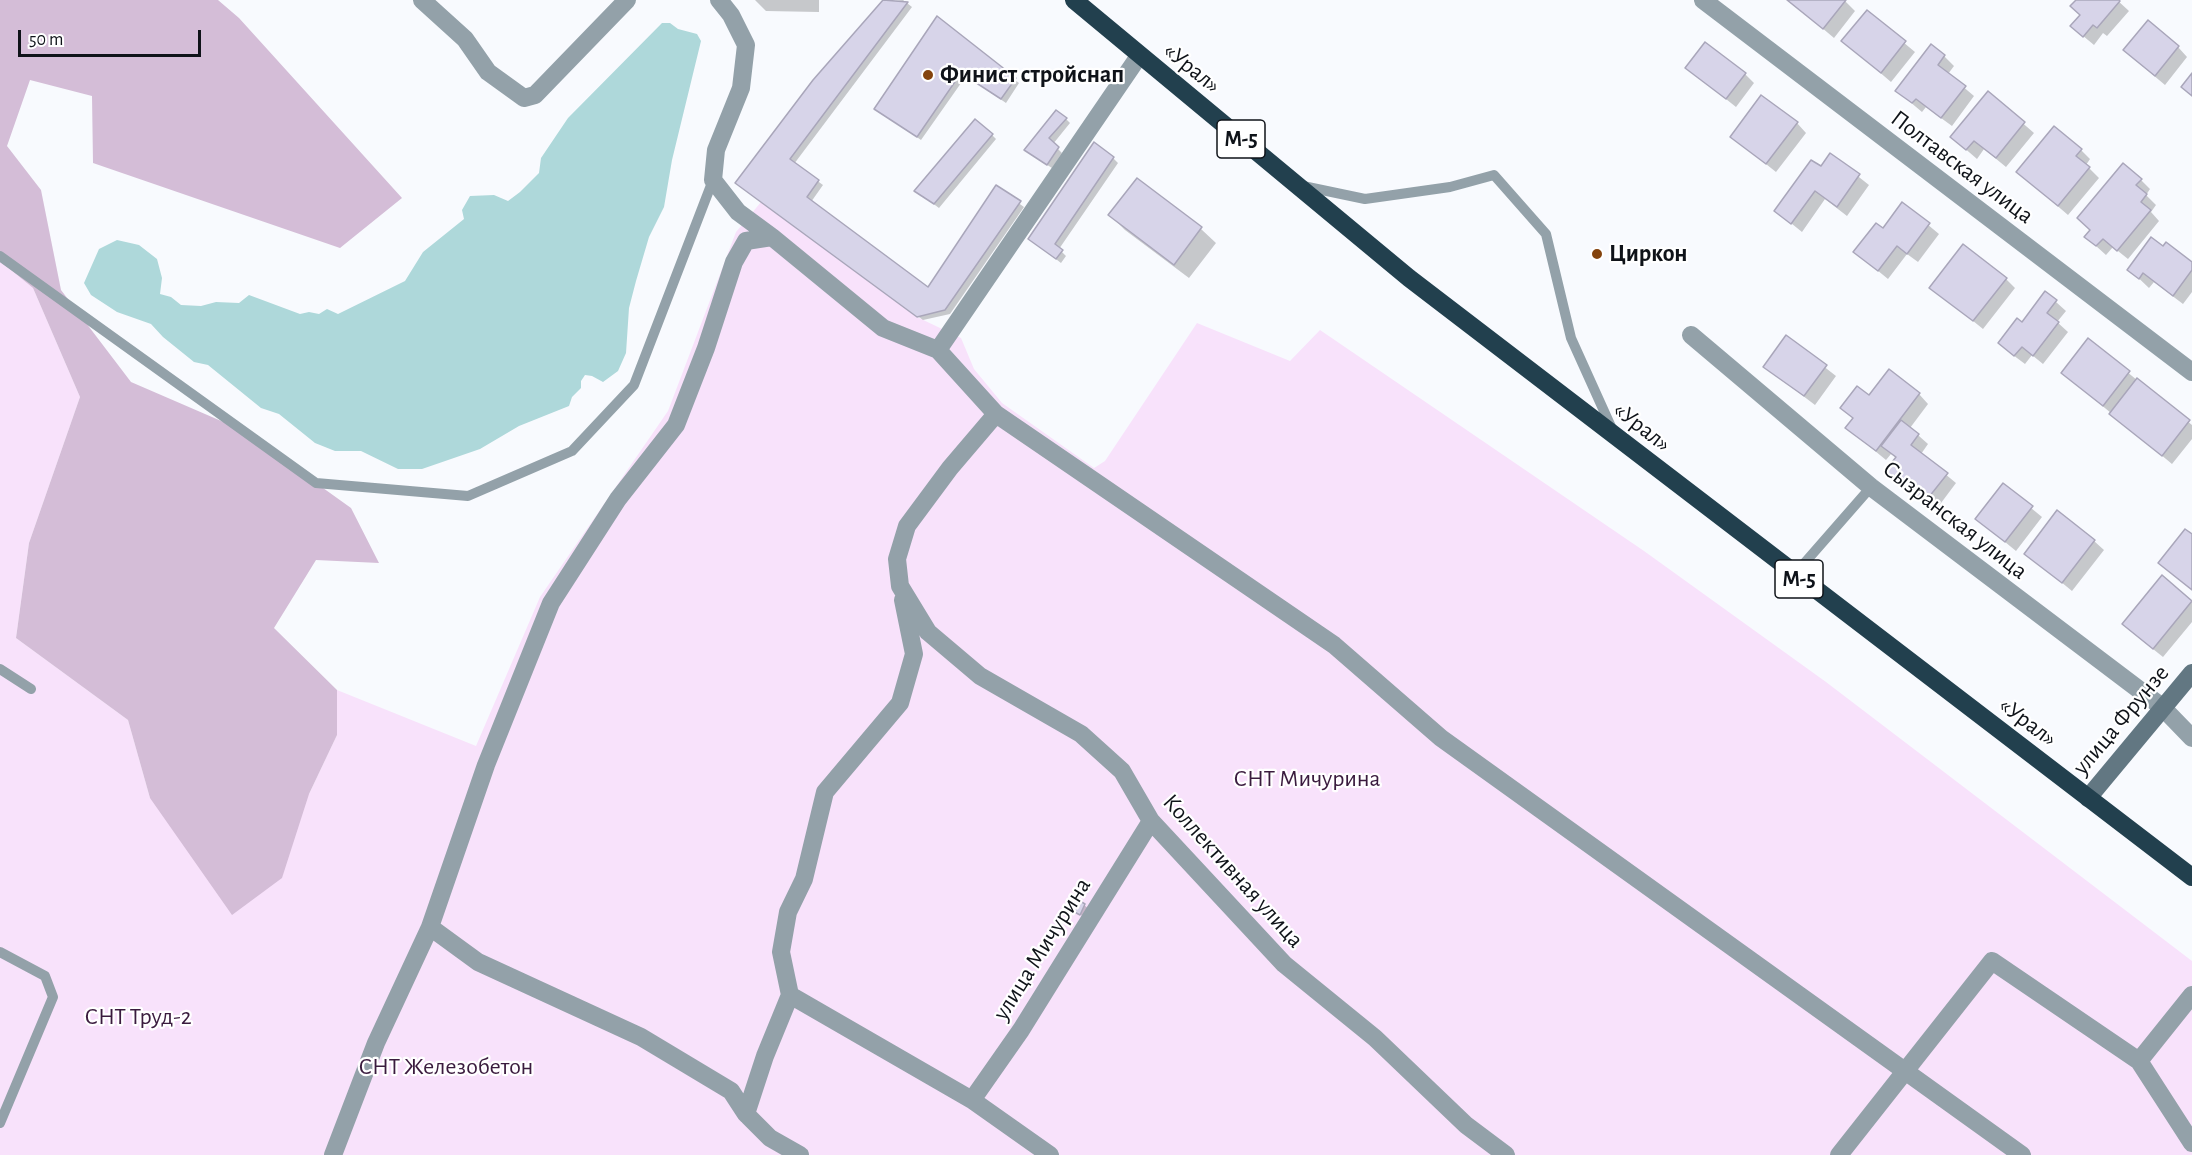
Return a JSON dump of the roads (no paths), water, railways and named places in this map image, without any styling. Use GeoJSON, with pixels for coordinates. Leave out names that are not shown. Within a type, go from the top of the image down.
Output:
{"type":"FeatureCollection","features":[{"type":"Feature","properties":{"kind":"highway","name":"«Урал»"},"geometry":{"type":"LineString","coordinates":[[1074,0],[1409,278],[1794,575],[2192,877]]}},
{"type":"Feature","properties":{"kind":"street"},"geometry":{"type":"LineString","coordinates":[[422,0],[465,39],[488,72],[524,98],[535,95],[627,0]]}},
{"type":"Feature","properties":{"kind":"street"},"geometry":{"type":"LineString","coordinates":[[719,0],[731,15],[746,45],[741,88],[716,150],[713,180],[738,212],[883,328],[938,350],[996,414],[1334,645],[1441,738],[2022,1155]]}},
{"type":"Feature","properties":{"kind":"street","name":"Полтавская улица"},"geometry":{"type":"LineString","coordinates":[[1703,0],[2192,372]]}},
{"type":"Feature","properties":{"kind":"street"},"geometry":{"type":"LineString","coordinates":[[938,350],[1139,56]]}},
{"type":"Feature","properties":{"kind":"street"},"geometry":{"type":"LineString","coordinates":[[333,1155],[376,1043],[430,927],[486,765],[551,603],[618,499],[676,425],[706,348],[734,262],[746,241],[772,237]]}},
{"type":"Feature","properties":{"kind":"street","name":"Сызранская улица"},"geometry":{"type":"LineString","coordinates":[[1691,335],[1871,487],[2162,707],[2192,738]]}},
{"type":"Feature","properties":{"kind":"street","name":"Коллективная улица"},"geometry":{"type":"LineString","coordinates":[[996,414],[950,468],[907,526],[897,559],[900,586],[928,632],[980,676],[1081,734],[1122,771],[1151,821],[1284,964],[1374,1038],[1466,1125],[1506,1155]]}},
{"type":"Feature","properties":{"kind":"street"},"geometry":{"type":"LineString","coordinates":[[746,1114],[765,1056],[790,995],[781,951],[788,912],[804,879],[825,792],[900,703],[914,654],[900,586]]}},
{"type":"Feature","properties":{"kind":"street","name":"улица Фрунзе"},"geometry":{"type":"LineString","coordinates":[[2088,798],[2192,674]]}},
{"type":"Feature","properties":{"kind":"street","name":"улица Мичурина"},"geometry":{"type":"LineString","coordinates":[[972,1100],[1021,1030],[1151,821]]}},
{"type":"Feature","properties":{"kind":"street"},"geometry":{"type":"LineString","coordinates":[[430,927],[478,963],[641,1036],[731,1091],[746,1114],[770,1138],[800,1155]]}},
{"type":"Feature","properties":{"kind":"street"},"geometry":{"type":"LineString","coordinates":[[1839,1155],[1992,961],[2139,1061],[2192,1143]]}},
{"type":"Feature","properties":{"kind":"street"},"geometry":{"type":"LineString","coordinates":[[790,995],[972,1100],[1050,1155]]}},
{"type":"Feature","properties":{"kind":"street"},"geometry":{"type":"LineString","coordinates":[[2139,1061],[2192,995]]}},
{"type":"Feature","properties":{"kind":"lane"},"geometry":{"type":"LineString","coordinates":[[1296,184],[1365,199],[1450,187],[1494,175],[1545,234],[1571,338],[1615,437]]}},
{"type":"Feature","properties":{"kind":"lane"},"geometry":{"type":"LineString","coordinates":[[0,256],[316,483],[468,496],[572,451],[634,385],[713,180]]}},
{"type":"Feature","properties":{"kind":"lane"},"geometry":{"type":"LineString","coordinates":[[1794,575],[1871,487]]}},
{"type":"Feature","properties":{"kind":"lane"},"geometry":{"type":"LineString","coordinates":[[0,669],[31,689]]}},
{"type":"Feature","properties":{"kind":"lane"},"geometry":{"type":"LineString","coordinates":[[0,952],[45,976],[53,997],[0,1123]]}},
{"type":"Feature","properties":{"kind":"water"},"geometry":{"type":"Polygon","coordinates":[[[662,23],[670,23],[678,29],[697,34],[701,41],[672,160],[664,207],[649,237],[629,308],[626,353],[618,371],[603,382],[585,375],[581,381],[581,388],[572,397],[569,406],[519,426],[480,449],[422,469],[398,469],[361,451],[335,451],[315,443],[279,414],[261,408],[208,365],[194,362],[151,324],[117,312],[91,295],[84,283],[99,249],[117,240],[139,245],[157,259],[162,278],[160,294],[171,297],[181,305],[239,303],[249,295],[300,314],[309,312],[319,314],[327,309],[338,314],[405,281],[423,252],[464,219],[462,210],[470,196],[494,195],[508,201],[520,192],[539,173],[541,158],[568,118],[662,23]]]}},
{"type":"Feature","properties":{"kind":"place","name":"Финист стройснап"},"geometry":{"type":"Point","coordinates":[928,75]}},
{"type":"Feature","properties":{"kind":"place","name":"Циркон"},"geometry":{"type":"Point","coordinates":[1597,254]}},
{"type":"Feature","properties":{"kind":"park label","name":"СНТ Мичурина"},"geometry":{"type":"Point","coordinates":[1307,779]}},
{"type":"Feature","properties":{"kind":"park label","name":"СНТ Труд-2"},"geometry":{"type":"Point","coordinates":[138,1017]}},
{"type":"Feature","properties":{"kind":"park label","name":"СНТ Железобетон"},"geometry":{"type":"Point","coordinates":[446,1067]}}]}
